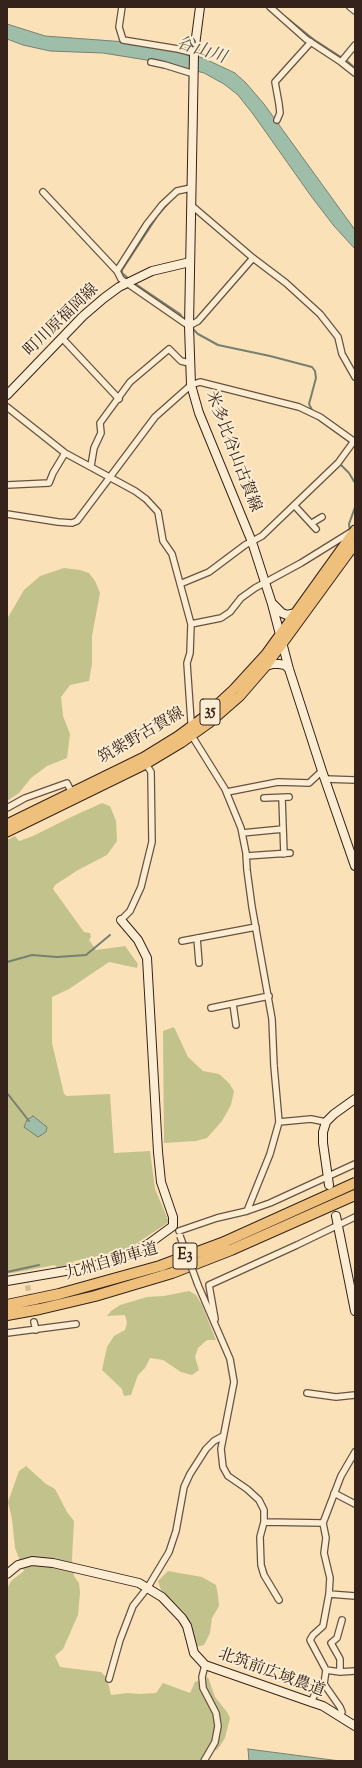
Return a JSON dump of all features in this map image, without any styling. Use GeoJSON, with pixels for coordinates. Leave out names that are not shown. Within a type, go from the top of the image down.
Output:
{"type":"FeatureCollection","features":[{"type":"Feature","properties":{"kind":"highway","name":"九州自動車道"},"geometry":{"type":"LineString","coordinates":[[7,1305],[73,1291],[160,1266],[222,1243],[355,1183]]}},
{"type":"Feature","properties":{"kind":"highway","name":"九州自動車道"},"geometry":{"type":"LineString","coordinates":[[7,1315],[95,1296],[172,1273],[231,1250],[355,1195]]}},
{"type":"Feature","properties":{"kind":"main road","name":"米多比谷山古賀線"},"geometry":{"type":"LineString","coordinates":[[200,7],[194,41],[188,326],[191,384],[199,413],[252,542],[266,583],[290,669],[322,771],[355,866]]}},
{"type":"Feature","properties":{"kind":"main road","name":"町川原福岡線"},"geometry":{"type":"LineString","coordinates":[[7,395],[62,338],[104,298],[128,283],[152,271],[190,262]]}},
{"type":"Feature","properties":{"kind":"main road","name":"筑紫野古賀線"},"geometry":{"type":"LineString","coordinates":[[7,824],[144,757],[191,732],[266,654],[355,530]]}},
{"type":"Feature","properties":{"kind":"main road","name":"筑紫野古賀線"},"geometry":{"type":"LineString","coordinates":[[7,832],[146,764],[235,700],[283,645],[354,549]]}},
{"type":"Feature","properties":{"kind":"main road"},"geometry":{"type":"LineString","coordinates":[[272,604],[282,613],[287,615],[296,612]]}},
{"type":"Feature","properties":{"kind":"main road"},"geometry":{"type":"LineString","coordinates":[[266,666],[279,664],[285,665],[290,669]]}},
{"type":"Feature","properties":{"kind":"main road"},"geometry":{"type":"LineString","coordinates":[[7,1280],[89,1267],[121,1258],[177,1231],[161,1182],[147,958],[138,940],[122,920]]}},
{"type":"Feature","properties":{"kind":"main road"},"geometry":{"type":"LineString","coordinates":[[329,1185],[323,1143],[323,1132],[326,1122],[355,1098]]}},
{"type":"Feature","properties":{"kind":"main road"},"geometry":{"type":"LineString","coordinates":[[336,1216],[355,1311]]}},
{"type":"Feature","properties":{"kind":"main road","name":"北筑前広域農道"},"geometry":{"type":"LineString","coordinates":[[7,1574],[18,1565],[32,1561],[54,1563],[129,1579],[148,1587],[173,1606],[182,1618],[187,1626],[194,1653],[205,1665],[311,1702],[340,1716],[355,1726]]}},
{"type":"Feature","properties":{"kind":"street"},"geometry":{"type":"LineString","coordinates":[[122,7],[119,27],[123,40],[178,49],[194,54]]}},
{"type":"Feature","properties":{"kind":"street"},"geometry":{"type":"LineString","coordinates":[[270,7],[286,23],[355,73]]}},
{"type":"Feature","properties":{"kind":"street"},"geometry":{"type":"LineString","coordinates":[[350,7],[355,11]]}},
{"type":"Feature","properties":{"kind":"street"},"geometry":{"type":"LineString","coordinates":[[277,120],[280,113],[275,82],[311,42]]}},
{"type":"Feature","properties":{"kind":"street"},"geometry":{"type":"LineString","coordinates":[[341,62],[355,45]]}},
{"type":"Feature","properties":{"kind":"street"},"geometry":{"type":"LineString","coordinates":[[151,62],[194,74]]}},
{"type":"Feature","properties":{"kind":"street"},"geometry":{"type":"LineString","coordinates":[[117,271],[147,224],[162,205],[177,191],[191,188]]}},
{"type":"Feature","properties":{"kind":"street"},"geometry":{"type":"LineString","coordinates":[[42,192],[117,271],[121,279],[188,326],[198,321],[253,258]]}},
{"type":"Feature","properties":{"kind":"street"},"geometry":{"type":"LineString","coordinates":[[191,205],[253,258],[286,283],[320,314],[338,337],[342,354],[355,377]]}},
{"type":"Feature","properties":{"kind":"street"},"geometry":{"type":"LineString","coordinates":[[62,338],[119,399]]}},
{"type":"Feature","properties":{"kind":"street"},"geometry":{"type":"LineString","coordinates":[[91,466],[94,448],[102,433],[100,422],[119,399],[130,382],[168,349],[181,361],[189,363]]}},
{"type":"Feature","properties":{"kind":"street"},"geometry":{"type":"LineString","coordinates":[[7,514],[58,522],[72,523],[77,521],[155,417],[191,384],[200,382],[299,407],[320,417],[354,442],[338,463],[262,536],[209,572],[180,584]]}},
{"type":"Feature","properties":{"kind":"street"},"geometry":{"type":"LineString","coordinates":[[7,407],[66,453],[136,491],[156,508],[164,541],[172,554],[190,624],[190,653],[187,663],[191,732],[227,792],[242,833],[246,856],[246,870],[272,1019],[279,1122],[270,1154],[246,1211]]}},
{"type":"Feature","properties":{"kind":"street"},"geometry":{"type":"LineString","coordinates":[[7,485],[49,483],[52,474],[66,453]]}},
{"type":"Feature","properties":{"kind":"street"},"geometry":{"type":"LineString","coordinates":[[294,505],[312,523],[316,530]]}},
{"type":"Feature","properties":{"kind":"street"},"geometry":{"type":"LineString","coordinates":[[312,523],[322,517]]}},
{"type":"Feature","properties":{"kind":"street"},"geometry":{"type":"LineString","coordinates":[[190,624],[221,618],[230,612],[246,595],[355,530]]}},
{"type":"Feature","properties":{"kind":"street"},"geometry":{"type":"LineString","coordinates":[[122,920],[130,911],[141,887],[152,842],[151,772],[146,764]]}},
{"type":"Feature","properties":{"kind":"street"},"geometry":{"type":"LineString","coordinates":[[227,792],[278,782],[309,783],[322,771]]}},
{"type":"Feature","properties":{"kind":"street"},"geometry":{"type":"LineString","coordinates":[[325,780],[355,780]]}},
{"type":"Feature","properties":{"kind":"street"},"geometry":{"type":"LineString","coordinates":[[7,808],[25,798],[66,783],[72,792]]}},
{"type":"Feature","properties":{"kind":"street"},"geometry":{"type":"LineString","coordinates":[[264,798],[289,797]]}},
{"type":"Feature","properties":{"kind":"street"},"geometry":{"type":"LineString","coordinates":[[246,856],[287,854],[283,829],[282,798]]}},
{"type":"Feature","properties":{"kind":"street"},"geometry":{"type":"LineString","coordinates":[[242,833],[283,829]]}},
{"type":"Feature","properties":{"kind":"street"},"geometry":{"type":"LineString","coordinates":[[182,941],[256,927]]}},
{"type":"Feature","properties":{"kind":"street"},"geometry":{"type":"LineString","coordinates":[[197,938],[199,963]]}},
{"type":"Feature","properties":{"kind":"street"},"geometry":{"type":"LineString","coordinates":[[211,1008],[268,996]]}},
{"type":"Feature","properties":{"kind":"street"},"geometry":{"type":"LineString","coordinates":[[233,1004],[236,1025]]}},
{"type":"Feature","properties":{"kind":"street"},"geometry":{"type":"LineString","coordinates":[[279,1122],[311,1119],[326,1122]]}},
{"type":"Feature","properties":{"kind":"street"},"geometry":{"type":"LineString","coordinates":[[279,1600],[264,1576],[261,1565],[260,1537],[264,1522],[264,1510],[259,1500],[225,1472],[221,1457],[223,1436],[234,1382],[230,1359],[198,1285],[177,1231],[270,1203],[355,1164]]}},
{"type":"Feature","properties":{"kind":"street"},"geometry":{"type":"LineString","coordinates":[[216,1327],[209,1285],[355,1217]]}},
{"type":"Feature","properties":{"kind":"street"},"geometry":{"type":"LineString","coordinates":[[34,1322],[36,1330]]}},
{"type":"Feature","properties":{"kind":"street"},"geometry":{"type":"LineString","coordinates":[[7,1333],[76,1324]]}},
{"type":"Feature","properties":{"kind":"street"},"geometry":{"type":"LineString","coordinates":[[307,1393],[336,1398],[355,1395]]}},
{"type":"Feature","properties":{"kind":"street"},"geometry":{"type":"LineString","coordinates":[[109,1679],[120,1640],[132,1606],[148,1587],[169,1552],[176,1531],[184,1487],[190,1474],[206,1449],[223,1436]]}},
{"type":"Feature","properties":{"kind":"street"},"geometry":{"type":"LineString","coordinates":[[311,1702],[317,1690],[324,1684],[326,1670],[310,1640],[313,1635],[323,1626],[329,1594],[330,1578],[324,1553],[326,1538],[323,1523],[346,1466],[355,1452]]}},
{"type":"Feature","properties":{"kind":"street"},"geometry":{"type":"LineString","coordinates":[[334,1493],[355,1504]]}},
{"type":"Feature","properties":{"kind":"street"},"geometry":{"type":"LineString","coordinates":[[264,1522],[323,1523]]}},
{"type":"Feature","properties":{"kind":"street"},"geometry":{"type":"LineString","coordinates":[[329,1594],[355,1596]]}},
{"type":"Feature","properties":{"kind":"street"},"geometry":{"type":"LineString","coordinates":[[340,1672],[340,1659],[331,1643],[337,1638],[342,1620]]}},
{"type":"Feature","properties":{"kind":"street"},"geometry":{"type":"LineString","coordinates":[[204,1761],[215,1742],[218,1726],[216,1713],[204,1688],[202,1677],[205,1665]]}},
{"type":"Feature","properties":{"kind":"street"},"geometry":{"type":"LineString","coordinates":[[326,1670],[340,1672],[355,1671]]}},
{"type":"Feature","properties":{"kind":"street"},"geometry":{"type":"LineString","coordinates":[[324,1684],[340,1707],[342,1712],[340,1716]]}},
{"type":"Feature","properties":{"kind":"green space"},"geometry":{"type":"Polygon","coordinates":[[[64,568],[89,573],[95,581],[100,593],[92,636],[92,664],[89,681],[70,685],[61,697],[63,716],[70,734],[67,758],[47,766],[31,778],[19,793],[7,801],[7,619],[24,590],[40,576],[64,568]]]}},
{"type":"Feature","properties":{"kind":"green space"},"geometry":{"type":"Polygon","coordinates":[[[102,803],[110,806],[116,821],[117,841],[107,855],[78,870],[55,885],[53,889],[84,932],[90,933],[91,937],[89,940],[96,950],[125,946],[138,964],[137,968],[109,962],[69,989],[52,997],[52,1043],[64,1094],[67,1096],[110,1094],[114,1153],[150,1151],[155,1189],[169,1222],[125,1251],[74,1261],[69,1266],[58,1268],[55,1265],[7,1274],[7,840],[15,836],[19,841],[33,836],[102,803]]]}},
{"type":"Feature","properties":{"kind":"green space"},"geometry":{"type":"Polygon","coordinates":[[[174,1027],[188,1057],[203,1071],[219,1074],[229,1083],[234,1091],[231,1105],[222,1121],[207,1138],[196,1141],[164,1143],[163,1031],[174,1027]]]}},
{"type":"Feature","properties":{"kind":"green space"},"geometry":{"type":"Polygon","coordinates":[[[189,1291],[196,1295],[202,1305],[216,1340],[207,1340],[198,1348],[195,1357],[199,1370],[192,1375],[181,1372],[163,1360],[150,1358],[145,1368],[138,1375],[131,1395],[124,1396],[122,1389],[102,1370],[107,1347],[114,1336],[125,1330],[127,1323],[125,1315],[107,1316],[111,1311],[120,1305],[147,1297],[164,1296],[189,1291]]]}},
{"type":"Feature","properties":{"kind":"green space"},"geometry":{"type":"Polygon","coordinates":[[[26,1466],[46,1484],[55,1489],[67,1512],[74,1521],[72,1559],[74,1576],[79,1583],[80,1593],[78,1615],[63,1649],[55,1656],[60,1667],[101,1672],[107,1678],[111,1695],[128,1693],[156,1693],[163,1683],[190,1693],[195,1682],[208,1677],[215,1697],[230,1718],[225,1738],[218,1749],[203,1757],[200,1761],[7,1761],[7,1589],[11,1581],[24,1571],[15,1548],[12,1519],[8,1502],[19,1471],[26,1466]]]}},
{"type":"Feature","properties":{"kind":"green space"},"geometry":{"type":"Polygon","coordinates":[[[168,1571],[202,1577],[216,1585],[219,1606],[212,1618],[210,1633],[204,1645],[196,1647],[191,1625],[185,1613],[161,1590],[158,1581],[168,1571]]]}},
{"type":"Feature","properties":{"kind":"shaded area"},"geometry":{"type":"Polygon","coordinates":[[[7,24],[45,36],[126,42],[184,53],[203,58],[235,73],[246,83],[264,104],[355,230],[355,249],[334,226],[311,196],[238,95],[224,84],[204,73],[171,64],[103,53],[50,51],[23,45],[7,39],[7,24]]]}},
{"type":"Feature","properties":{"kind":"shaded area"},"geometry":{"type":"Polygon","coordinates":[[[33,1116],[47,1127],[46,1132],[38,1137],[24,1127],[27,1120],[33,1116]]]}},
{"type":"Feature","properties":{"kind":"shaded area"},"geometry":{"type":"Polygon","coordinates":[[[248,1749],[340,1761],[249,1761],[248,1749]]]}},
{"type":"Feature","properties":{"kind":"waterway"},"geometry":{"type":"LineString","coordinates":[[287,18],[313,39],[347,61],[355,68]]}},
{"type":"Feature","properties":{"kind":"waterway"},"geometry":{"type":"LineString","coordinates":[[129,279],[122,273],[122,270],[158,215],[176,194]]}},
{"type":"Feature","properties":{"kind":"waterway"},"geometry":{"type":"LineString","coordinates":[[134,283],[180,314],[186,322]]}},
{"type":"Feature","properties":{"kind":"waterway"},"geometry":{"type":"LineString","coordinates":[[192,328],[198,334],[218,345],[312,367],[315,371],[316,378],[309,404],[313,412]]}},
{"type":"Feature","properties":{"kind":"waterway"},"geometry":{"type":"LineString","coordinates":[[315,417],[355,446]]}},
{"type":"Feature","properties":{"kind":"waterway"},"geometry":{"type":"LineString","coordinates":[[341,465],[349,473],[355,483]]}},
{"type":"Feature","properties":{"kind":"waterway"},"geometry":{"type":"LineString","coordinates":[[350,532],[349,524],[355,507]]}},
{"type":"Feature","properties":{"kind":"waterway"},"geometry":{"type":"LineString","coordinates":[[354,550],[355,557]]}},
{"type":"Feature","properties":{"kind":"waterway"},"geometry":{"type":"LineString","coordinates":[[7,962],[32,955],[57,957],[86,955],[110,935]]}},
{"type":"Feature","properties":{"kind":"waterway"},"geometry":{"type":"LineString","coordinates":[[7,1093],[29,1121]]}},
{"type":"Feature","properties":{"kind":"waterway"},"geometry":{"type":"LineString","coordinates":[[7,1272],[39,1265]]}},
{"type":"Feature","properties":{"kind":"tunnel"},"geometry":{"type":"LineString","coordinates":[[26,1277],[34,1322]]}},
{"type":"Feature","properties":{"kind":"water label","name":"谷山川"},"geometry":{"type":"Point","coordinates":[201,52]}}]}
